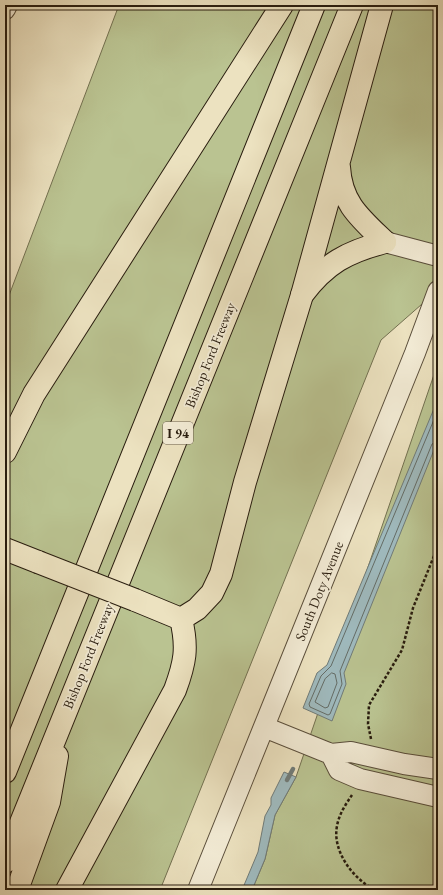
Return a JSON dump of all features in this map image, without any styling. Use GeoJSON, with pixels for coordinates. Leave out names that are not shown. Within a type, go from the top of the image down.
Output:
{"type":"FeatureCollection","features":[{"type":"Feature","properties":{"kind":"main road"},"geometry":{"type":"LineString","coordinates":[[5,452],[34,394],[282,5]]}},
{"type":"Feature","properties":{"kind":"main road","name":"I 94"},"geometry":{"type":"LineString","coordinates":[[5,772],[314,5]]}},
{"type":"Feature","properties":{"kind":"main road","name":"Bishop Ford Freeway"},"geometry":{"type":"LineString","coordinates":[[5,862],[352,5]]}},
{"type":"Feature","properties":{"kind":"main road"},"geometry":{"type":"LineString","coordinates":[[181,620],[197,609],[212,593],[221,574],[245,482],[302,295],[382,5]]}},
{"type":"Feature","properties":{"kind":"main road"},"geometry":{"type":"LineString","coordinates":[[302,295],[314,278],[326,267],[359,249],[384,242],[364,222],[346,199],[340,183],[339,160]]}},
{"type":"Feature","properties":{"kind":"main road"},"geometry":{"type":"LineString","coordinates":[[5,549],[135,600],[181,620]]}},
{"type":"Feature","properties":{"kind":"main road"},"geometry":{"type":"LineString","coordinates":[[67,890],[175,690],[184,666],[186,648],[181,620]]}},
{"type":"Feature","properties":{"kind":"main road"},"geometry":{"type":"LineString","coordinates":[[17,890],[49,802],[63,716]]}},
{"type":"Feature","properties":{"kind":"street"},"geometry":{"type":"LineString","coordinates":[[5,9],[7,5]]}},
{"type":"Feature","properties":{"kind":"street"},"geometry":{"type":"LineString","coordinates":[[384,242],[438,256]]}},
{"type":"Feature","properties":{"kind":"street","name":"South Doty Avenue"},"geometry":{"type":"LineString","coordinates":[[198,890],[415,354],[438,291]]}},
{"type":"Feature","properties":{"kind":"street"},"geometry":{"type":"LineString","coordinates":[[264,727],[331,754],[351,752],[438,770]]}},
{"type":"Feature","properties":{"kind":"street"},"geometry":{"type":"LineString","coordinates":[[331,754],[339,770],[360,779],[438,796]]}},
{"type":"Feature","properties":{"kind":"path"},"geometry":{"type":"LineString","coordinates":[[368,756],[371,738],[368,724],[369,705],[383,680],[396,662],[404,645],[413,608],[438,546]]}},
{"type":"Feature","properties":{"kind":"path"},"geometry":{"type":"LineString","coordinates":[[360,779],[342,810],[337,824],[336,835],[344,860],[355,874],[374,890]]}},
{"type":"Feature","properties":{"kind":"green space"},"geometry":{"type":"Polygon","coordinates":[[[119,5],[438,5],[438,290],[381,340],[160,890],[5,890],[5,306],[119,5]]]}},
{"type":"Feature","properties":{"kind":"green space"},"geometry":{"type":"Polygon","coordinates":[[[438,363],[438,890],[252,890],[265,859],[275,815],[296,777],[438,363]]]}},
{"type":"Feature","properties":{"kind":"water"},"geometry":{"type":"Polygon","coordinates":[[[438,399],[438,440],[344,673],[346,684],[332,721],[303,708],[317,673],[327,665],[438,399]]]}},
{"type":"Feature","properties":{"kind":"water"},"geometry":{"type":"Polygon","coordinates":[[[284,772],[296,777],[275,815],[265,859],[252,890],[242,890],[258,852],[265,816],[271,805],[271,798],[284,772]]]}},
{"type":"Feature","properties":{"kind":"waterway"},"geometry":{"type":"LineString","coordinates":[[287,780],[293,769]]}}]}
